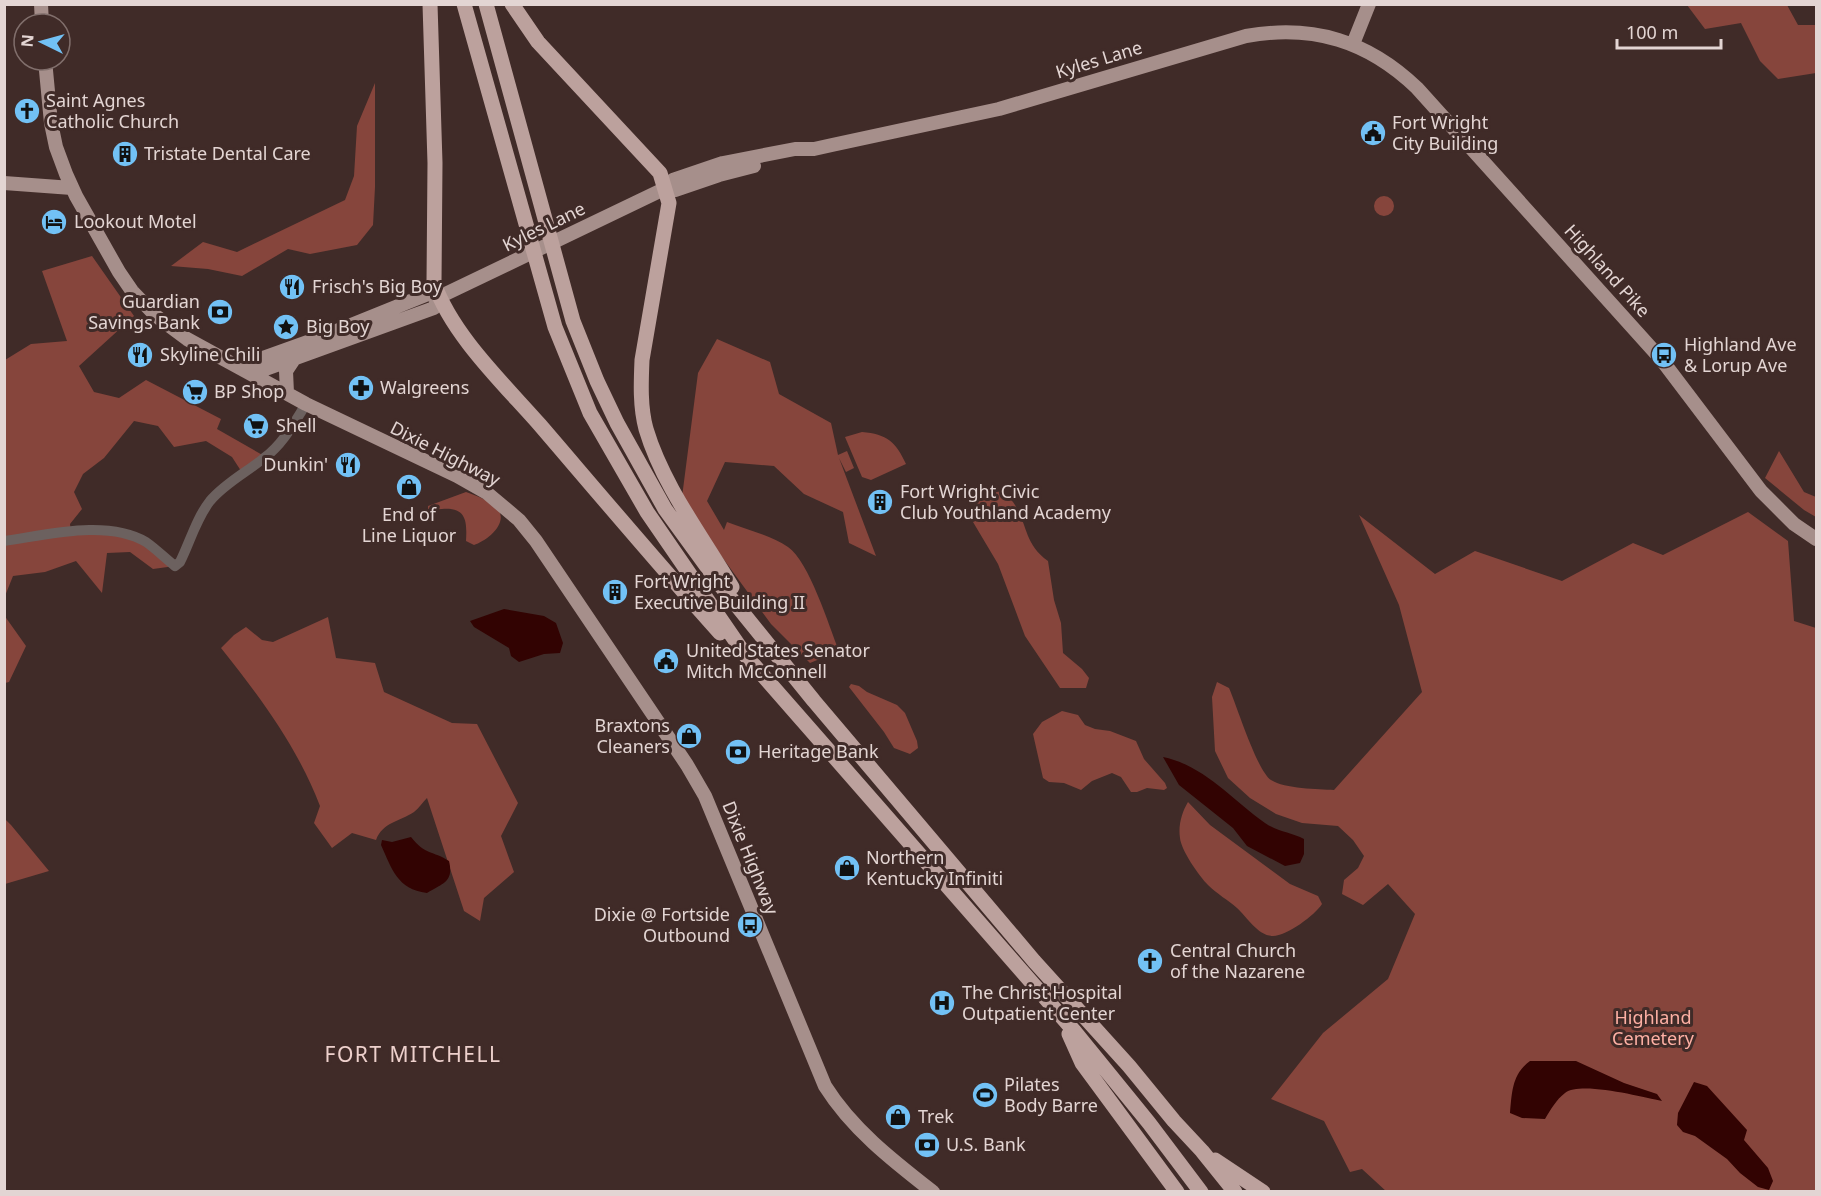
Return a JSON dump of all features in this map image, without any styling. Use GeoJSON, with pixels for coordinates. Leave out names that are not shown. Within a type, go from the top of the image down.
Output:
{"type":"FeatureCollection","features":[{"type":"Feature","properties":{"kind":"highway"},"geometry":{"type":"LineString","coordinates":[[430,4],[435,163],[434,283],[439,297],[452,322],[629,531],[733,647],[751,662]]}},
{"type":"Feature","properties":{"kind":"highway"},"geometry":{"type":"LineString","coordinates":[[464,4],[547,303],[580,392],[617,462],[647,512],[751,662],[1060,1015],[1082,1063],[1149,1123],[1201,1191]]}},
{"type":"Feature","properties":{"kind":"highway"},"geometry":{"type":"LineString","coordinates":[[486,4],[566,298],[597,381],[621,432],[666,509],[693,550],[814,701],[1034,961],[1129,1066],[1235,1191]]}},
{"type":"Feature","properties":{"kind":"highway"},"geometry":{"type":"LineString","coordinates":[[512,4],[538,42],[660,173],[669,203],[642,370],[643,413],[646,428],[670,484],[759,633]]}},
{"type":"Feature","properties":{"kind":"highway"},"geometry":{"type":"LineString","coordinates":[[1110,1086],[1133,1130],[1177,1191]]}},
{"type":"Feature","properties":{"kind":"highway"},"geometry":{"type":"LineString","coordinates":[[1202,1151],[1263,1191]]}},
{"type":"Feature","properties":{"kind":"main road"},"geometry":{"type":"LineString","coordinates":[[1353,44],[1369,4]]}},
{"type":"Feature","properties":{"kind":"main road","name":"Kyles Lane"},"geometry":{"type":"LineString","coordinates":[[238,367],[324,336],[428,294],[439,297],[664,189],[675,190],[729,172],[797,156],[814,149],[999,109],[1246,36],[1296,32],[1325,36],[1353,44]]}},
{"type":"Feature","properties":{"kind":"main road","name":"Highland Pike"},"geometry":{"type":"LineString","coordinates":[[1353,44],[1391,64],[1417,88],[1661,359],[1761,491],[1794,524],[1816,539]]}},
{"type":"Feature","properties":{"kind":"main road","name":"Dixie Highway"},"geometry":{"type":"LineString","coordinates":[[46,72],[53,137],[72,188],[132,291],[156,316],[176,331],[306,404],[457,476],[487,493],[519,520],[536,541],[681,756],[705,796],[825,1086],[840,1110],[854,1125],[933,1191]]}},
{"type":"Feature","properties":{"kind":"main road"},"geometry":{"type":"LineString","coordinates":[[4,183],[72,188]]}},
{"type":"Feature","properties":{"kind":"main road","name":"Kyles Lane"},"geometry":{"type":"LineString","coordinates":[[252,374],[434,308],[439,297]]}},
{"type":"Feature","properties":{"kind":"main road"},"geometry":{"type":"LineString","coordinates":[[287,393],[286,371],[294,359]]}},
{"type":"Feature","properties":{"kind":"street"},"geometry":{"type":"LineString","coordinates":[[4,541],[80,531],[114,530],[146,543],[175,566],[180,562],[198,519],[210,502],[277,447],[306,404]]}},
{"type":"Feature","properties":{"kind":"green space"},"geometry":{"type":"Polygon","coordinates":[[[1687,5],[1787,5],[1798,25],[1816,25],[1816,73],[1778,79],[1760,61],[1741,23],[1705,29],[1687,5]]]}},
{"type":"Feature","properties":{"kind":"green space"},"geometry":{"type":"Polygon","coordinates":[[[375,83],[373,225],[357,245],[310,254],[288,249],[242,276],[208,269],[171,266],[203,242],[237,252],[345,200],[354,176],[357,126],[375,83]]]}},
{"type":"Feature","properties":{"kind":"green space"},"geometry":{"type":"Polygon","coordinates":[[[1384,196],[1391,199],[1394,206],[1391,213],[1384,216],[1377,213],[1374,206],[1377,199],[1384,196]]]}},
{"type":"Feature","properties":{"kind":"green space"},"geometry":{"type":"Polygon","coordinates":[[[92,256],[134,316],[79,366],[94,392],[119,398],[146,380],[221,419],[217,429],[266,457],[243,474],[232,457],[206,441],[174,447],[158,426],[134,421],[104,458],[83,474],[74,492],[82,509],[70,524],[71,532],[127,534],[175,566],[153,569],[130,552],[107,553],[102,593],[76,561],[45,572],[13,576],[5,596],[5,360],[31,344],[67,341],[42,271],[92,256]]]}},
{"type":"Feature","properties":{"kind":"green space"},"geometry":{"type":"Polygon","coordinates":[[[717,339],[770,362],[779,394],[831,423],[838,455],[847,451],[854,468],[846,472],[839,458],[876,556],[849,543],[843,512],[804,494],[774,466],[725,462],[707,501],[724,530],[727,522],[774,539],[796,554],[811,579],[839,651],[810,663],[771,624],[714,546],[682,497],[698,373],[717,339]]]}},
{"type":"Feature","properties":{"kind":"green space"},"geometry":{"type":"Polygon","coordinates":[[[862,432],[890,440],[906,464],[871,480],[862,477],[845,437],[862,432]]]}},
{"type":"Feature","properties":{"kind":"green space"},"geometry":{"type":"Polygon","coordinates":[[[1779,451],[1804,492],[1816,497],[1816,517],[1765,478],[1779,451]]]}},
{"type":"Feature","properties":{"kind":"green space"},"geometry":{"type":"Polygon","coordinates":[[[975,490],[1003,492],[1018,510],[1034,547],[1048,561],[1054,600],[1061,623],[1063,653],[1089,678],[1086,688],[1060,688],[1025,636],[998,564],[973,522],[975,490]]]}},
{"type":"Feature","properties":{"kind":"green space"},"geometry":{"type":"Polygon","coordinates":[[[466,492],[496,507],[501,519],[491,535],[474,545],[466,541],[465,522],[461,513],[450,509],[428,512],[428,506],[466,492]]]}},
{"type":"Feature","properties":{"kind":"green space","name":"Highland Cemetery"},"geometry":{"type":"Polygon","coordinates":[[[1748,512],[1788,541],[1794,621],[1816,628],[1816,1191],[1387,1192],[1362,1169],[1350,1172],[1324,1121],[1271,1099],[1323,1033],[1388,979],[1415,914],[1388,884],[1363,905],[1342,894],[1344,880],[1358,868],[1364,856],[1353,840],[1338,826],[1302,823],[1276,814],[1250,798],[1228,778],[1215,751],[1212,697],[1217,682],[1229,688],[1254,752],[1271,780],[1293,787],[1334,790],[1422,692],[1399,605],[1359,515],[1435,574],[1475,551],[1562,581],[1633,543],[1663,555],[1748,512]]]}},
{"type":"Feature","properties":{"kind":"green space"},"geometry":{"type":"Polygon","coordinates":[[[4,615],[26,646],[9,682],[5,683],[4,615]]]}},
{"type":"Feature","properties":{"kind":"green space"},"geometry":{"type":"Polygon","coordinates":[[[328,617],[336,658],[375,663],[384,692],[452,723],[477,724],[518,803],[501,836],[514,872],[484,898],[480,921],[464,911],[427,798],[414,812],[383,829],[376,840],[352,833],[332,848],[314,823],[320,806],[301,764],[264,704],[221,648],[246,627],[262,640],[273,642],[328,617]]]}},
{"type":"Feature","properties":{"kind":"green space"},"geometry":{"type":"Polygon","coordinates":[[[851,684],[897,705],[905,713],[918,748],[910,754],[894,748],[849,687],[851,684]]]}},
{"type":"Feature","properties":{"kind":"green space"},"geometry":{"type":"Polygon","coordinates":[[[1062,711],[1078,715],[1085,725],[1136,741],[1144,759],[1167,788],[1164,790],[1147,788],[1131,792],[1121,777],[1112,773],[1092,781],[1081,790],[1064,783],[1049,782],[1043,778],[1033,734],[1042,722],[1062,711]]]}},
{"type":"Feature","properties":{"kind":"green space"},"geometry":{"type":"Polygon","coordinates":[[[1188,802],[1210,825],[1290,884],[1318,896],[1322,904],[1307,919],[1286,933],[1273,936],[1258,930],[1237,908],[1208,885],[1187,856],[1181,843],[1180,828],[1182,814],[1188,802]]]}},
{"type":"Feature","properties":{"kind":"green space"},"geometry":{"type":"Polygon","coordinates":[[[5,819],[11,825],[49,871],[5,884],[5,819]]]}},
{"type":"Feature","properties":{"kind":"shaded area"},"geometry":{"type":"Polygon","coordinates":[[[504,609],[544,616],[556,623],[563,643],[560,653],[544,654],[519,662],[511,656],[509,648],[474,627],[470,621],[504,609]]]}},
{"type":"Feature","properties":{"kind":"shaded area"},"geometry":{"type":"Polygon","coordinates":[[[1163,757],[1178,761],[1205,776],[1269,826],[1304,839],[1304,854],[1300,863],[1285,866],[1247,846],[1233,828],[1179,785],[1163,757]]]}},
{"type":"Feature","properties":{"kind":"shaded area"},"geometry":{"type":"Polygon","coordinates":[[[411,837],[425,850],[449,861],[450,873],[446,881],[427,893],[417,891],[402,882],[392,870],[381,845],[382,840],[392,842],[411,837]]]}},
{"type":"Feature","properties":{"kind":"shaded area"},"geometry":{"type":"Polygon","coordinates":[[[1530,1061],[1576,1061],[1624,1083],[1657,1094],[1662,1101],[1597,1089],[1573,1090],[1565,1093],[1559,1099],[1545,1119],[1522,1118],[1510,1113],[1511,1098],[1516,1078],[1530,1061]]]}},
{"type":"Feature","properties":{"kind":"shaded area"},"geometry":{"type":"Polygon","coordinates":[[[1694,1082],[1707,1086],[1747,1130],[1744,1140],[1768,1168],[1773,1181],[1769,1190],[1758,1187],[1727,1159],[1695,1136],[1683,1132],[1677,1125],[1678,1113],[1694,1082]]]}},
{"type":"Feature","properties":{"kind":"place","name":"Saint Agnes Catholic Church"},"geometry":{"type":"Point","coordinates":[27,111]}},
{"type":"Feature","properties":{"kind":"place","name":"Fort Wright City Building"},"geometry":{"type":"Point","coordinates":[1373,133]}},
{"type":"Feature","properties":{"kind":"place","name":"Tristate Dental Care"},"geometry":{"type":"Point","coordinates":[125,154]}},
{"type":"Feature","properties":{"kind":"place","name":"Lookout Motel"},"geometry":{"type":"Point","coordinates":[54,222]}},
{"type":"Feature","properties":{"kind":"place","name":"Frisch's Big Boy"},"geometry":{"type":"Point","coordinates":[292,287]}},
{"type":"Feature","properties":{"kind":"place","name":"Guardian Savings Bank"},"geometry":{"type":"Point","coordinates":[220,312]}},
{"type":"Feature","properties":{"kind":"place","name":"Big Boy"},"geometry":{"type":"Point","coordinates":[286,327]}},
{"type":"Feature","properties":{"kind":"place","name":"Skyline Chili"},"geometry":{"type":"Point","coordinates":[140,355]}},
{"type":"Feature","properties":{"kind":"place","name":"Highland Ave & Lorup Ave"},"geometry":{"type":"Point","coordinates":[1664,355]}},
{"type":"Feature","properties":{"kind":"place","name":"Walgreens"},"geometry":{"type":"Point","coordinates":[361,388]}},
{"type":"Feature","properties":{"kind":"place","name":"BP Shop"},"geometry":{"type":"Point","coordinates":[195,392]}},
{"type":"Feature","properties":{"kind":"place","name":"Shell"},"geometry":{"type":"Point","coordinates":[256,426]}},
{"type":"Feature","properties":{"kind":"place","name":"Dunkin'"},"geometry":{"type":"Point","coordinates":[348,465]}},
{"type":"Feature","properties":{"kind":"place","name":"End of Line Liquor"},"geometry":{"type":"Point","coordinates":[409,487]}},
{"type":"Feature","properties":{"kind":"place","name":"Fort Wright Civic Club Youthland Academy"},"geometry":{"type":"Point","coordinates":[880,502]}},
{"type":"Feature","properties":{"kind":"place","name":"Fort Wright Executive Building II"},"geometry":{"type":"Point","coordinates":[615,592]}},
{"type":"Feature","properties":{"kind":"place","name":"United States Senator Mitch McConnell"},"geometry":{"type":"Point","coordinates":[666,661]}},
{"type":"Feature","properties":{"kind":"place","name":"Braxtons Cleaners"},"geometry":{"type":"Point","coordinates":[689,736]}},
{"type":"Feature","properties":{"kind":"place","name":"Heritage Bank"},"geometry":{"type":"Point","coordinates":[738,752]}},
{"type":"Feature","properties":{"kind":"place","name":"Northern Kentucky Infiniti"},"geometry":{"type":"Point","coordinates":[847,868]}},
{"type":"Feature","properties":{"kind":"place","name":"Dixie @ Fortside Outbound"},"geometry":{"type":"Point","coordinates":[750,925]}},
{"type":"Feature","properties":{"kind":"place","name":"Central Church of the Nazarene"},"geometry":{"type":"Point","coordinates":[1150,961]}},
{"type":"Feature","properties":{"kind":"place","name":"The Christ Hospital Outpatient Center"},"geometry":{"type":"Point","coordinates":[942,1003]}},
{"type":"Feature","properties":{"kind":"place","name":"Pilates Body Barre"},"geometry":{"type":"Point","coordinates":[985,1095]}},
{"type":"Feature","properties":{"kind":"place","name":"Trek"},"geometry":{"type":"Point","coordinates":[898,1117]}},
{"type":"Feature","properties":{"kind":"place","name":"U.S. Bank"},"geometry":{"type":"Point","coordinates":[927,1145]}},
{"type":"Feature","properties":{"kind":"district","name":"FORT MITCHELL"},"geometry":{"type":"Point","coordinates":[413,1055]}}]}
